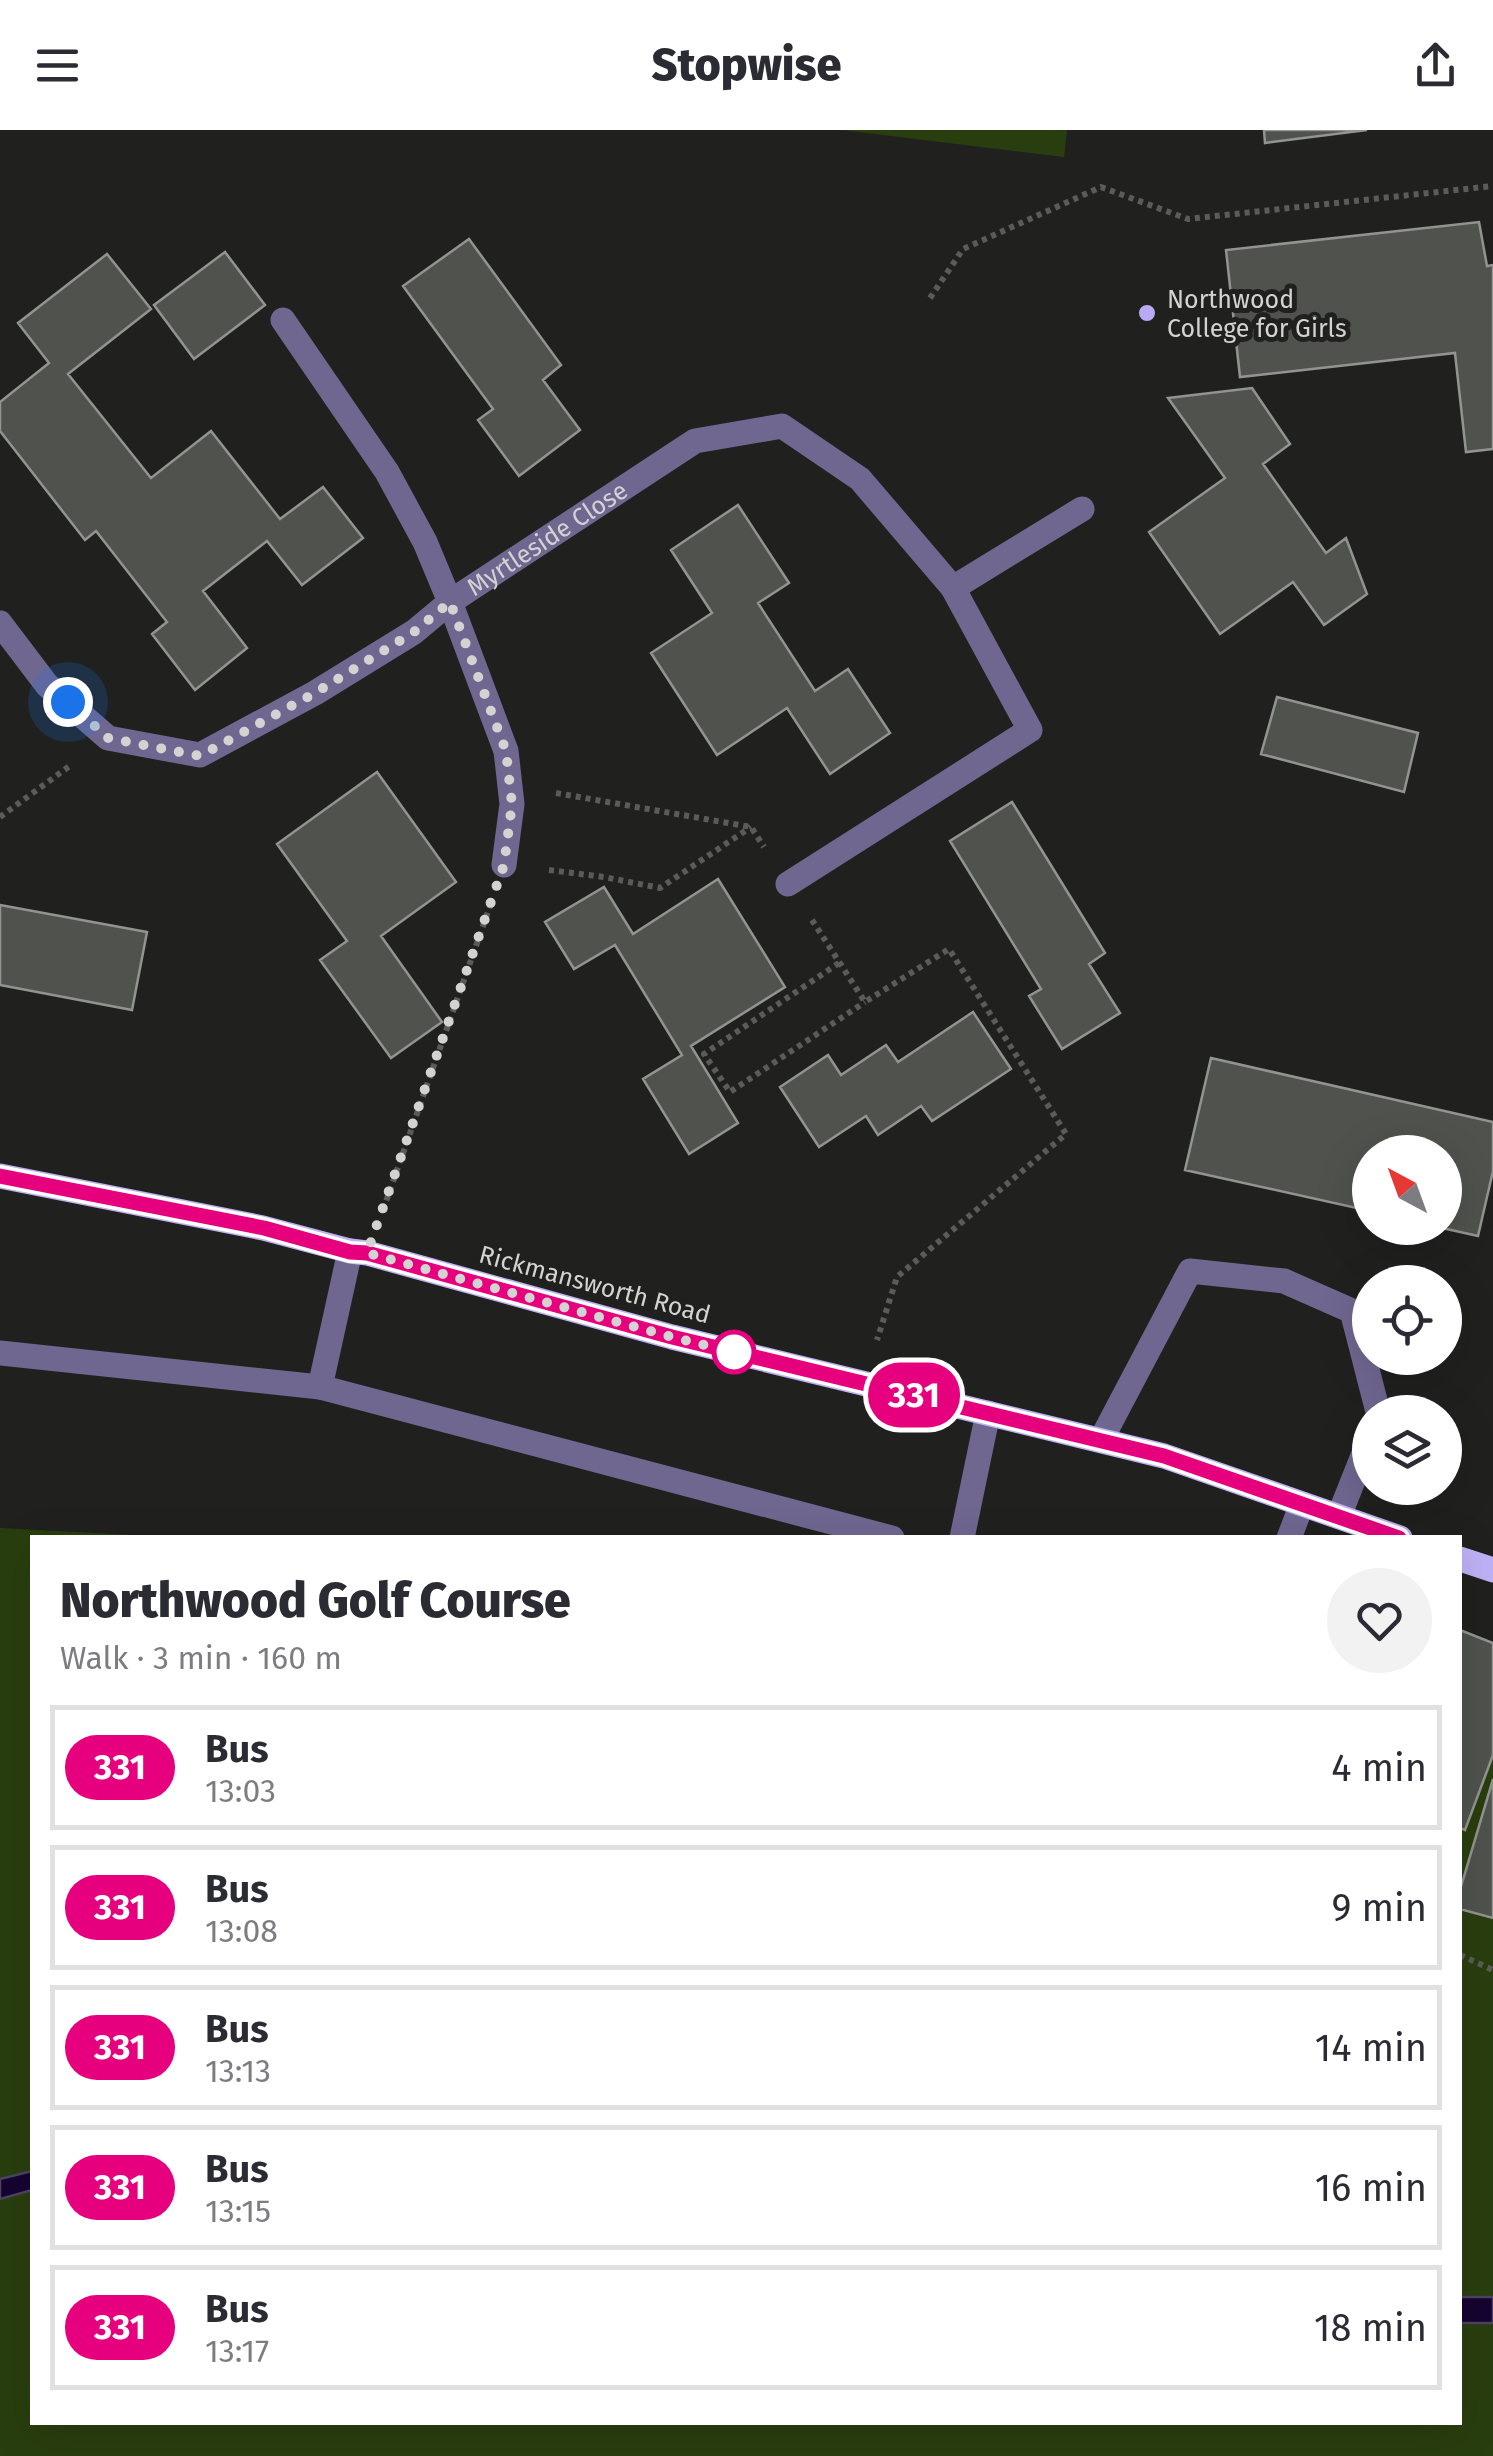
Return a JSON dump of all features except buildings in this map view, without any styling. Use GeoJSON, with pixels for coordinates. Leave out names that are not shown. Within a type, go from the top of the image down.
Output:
{"type":"FeatureCollection","features":[{"type":"Feature","properties":{"kind":"main road","name":"Rickmansworth Road"},"geometry":{"type":"LineString","coordinates":[[0,1176],[264,1228],[672,1337],[1164,1456],[1392,1535]]}},
{"type":"Feature","properties":{"kind":"main road"},"geometry":{"type":"LineString","coordinates":[[1462,1559],[1493,1570]]}},
{"type":"Feature","properties":{"kind":"street"},"geometry":{"type":"LineString","coordinates":[[283,320],[387,472],[425,542],[450,602],[506,751],[512,804],[504,865]]}},
{"type":"Feature","properties":{"kind":"street","name":"Myrtleside Close"},"geometry":{"type":"LineString","coordinates":[[0,624],[47,685],[108,738],[200,756],[315,693],[414,632],[450,602],[694,441],[782,426],[860,480],[953,588],[1030,730],[788,884]]}},
{"type":"Feature","properties":{"kind":"street"},"geometry":{"type":"LineString","coordinates":[[953,588],[1082,509]]}},
{"type":"Feature","properties":{"kind":"street"},"geometry":{"type":"LineString","coordinates":[[320,1387],[359,1252]]}},
{"type":"Feature","properties":{"kind":"street"},"geometry":{"type":"LineString","coordinates":[[1101,1440],[1190,1271],[1284,1281],[1352,1311],[1374,1395]]}},
{"type":"Feature","properties":{"kind":"street"},"geometry":{"type":"LineString","coordinates":[[0,1353],[320,1387],[881,1535]]}},
{"type":"Feature","properties":{"kind":"street"},"geometry":{"type":"LineString","coordinates":[[963,1535],[988,1413]]}},
{"type":"Feature","properties":{"kind":"street"},"geometry":{"type":"LineString","coordinates":[[1338,1516],[1352,1482]]}},
{"type":"Feature","properties":{"kind":"street"},"geometry":{"type":"LineString","coordinates":[[1291,1535],[1302,1504]]}},
{"type":"Feature","properties":{"kind":"path"},"geometry":{"type":"LineString","coordinates":[[930,298],[963,249],[1101,187],[1188,220],[1493,186]]}},
{"type":"Feature","properties":{"kind":"path"},"geometry":{"type":"LineString","coordinates":[[0,817],[108,738]]}},
{"type":"Feature","properties":{"kind":"path"},"geometry":{"type":"LineString","coordinates":[[510,785],[751,826],[866,1002]]}},
{"type":"Feature","properties":{"kind":"path"},"geometry":{"type":"LineString","coordinates":[[359,1252],[504,865],[660,888],[751,826]]}},
{"type":"Feature","properties":{"kind":"path"},"geometry":{"type":"LineString","coordinates":[[838,963],[704,1054],[730,1092],[949,948],[1066,1134],[897,1278],[864,1383]]}},
{"type":"Feature","properties":{"kind":"path"},"geometry":{"type":"LineString","coordinates":[[1462,1956],[1493,1970]]}},
{"type":"Feature","properties":{"kind":"green space"},"geometry":{"type":"Polygon","coordinates":[[[842,130],[1067,130],[1064,157],[842,130]]]}},
{"type":"Feature","properties":{"kind":"green space"},"geometry":{"type":"Polygon","coordinates":[[[0,1528],[131,1535],[30,1535],[30,2425],[1462,2425],[1462,1728],[1493,1733],[1493,2456],[0,2456],[0,1528]]]}},
{"type":"Feature","properties":{"kind":"shaded area"},"geometry":{"type":"Polygon","coordinates":[[[30,2172],[30,2191],[0,2199],[0,2179],[30,2172]]]}},
{"type":"Feature","properties":{"kind":"shaded area"},"geometry":{"type":"Polygon","coordinates":[[[1462,2297],[1493,2297],[1493,2323],[1462,2323],[1462,2297]]]}},
{"type":"Feature","properties":{"kind":"bus line","name":"331"},"geometry":{"type":"LineString","coordinates":[[0,1176],[264,1228],[672,1337],[1164,1456],[1390,1535]]}},
{"type":"Feature","properties":{"kind":"place","name":"Northwood College for Girls"},"geometry":{"type":"Point","coordinates":[1147,313]}},
{"type":"Feature","properties":{"kind":"route"},"geometry":{"type":"LineString","coordinates":[[68,702],[108,738],[200,756],[315,693],[414,632],[450,602],[506,751],[512,804],[504,865],[367,1253],[749,1356],[734,1352]]}}]}
